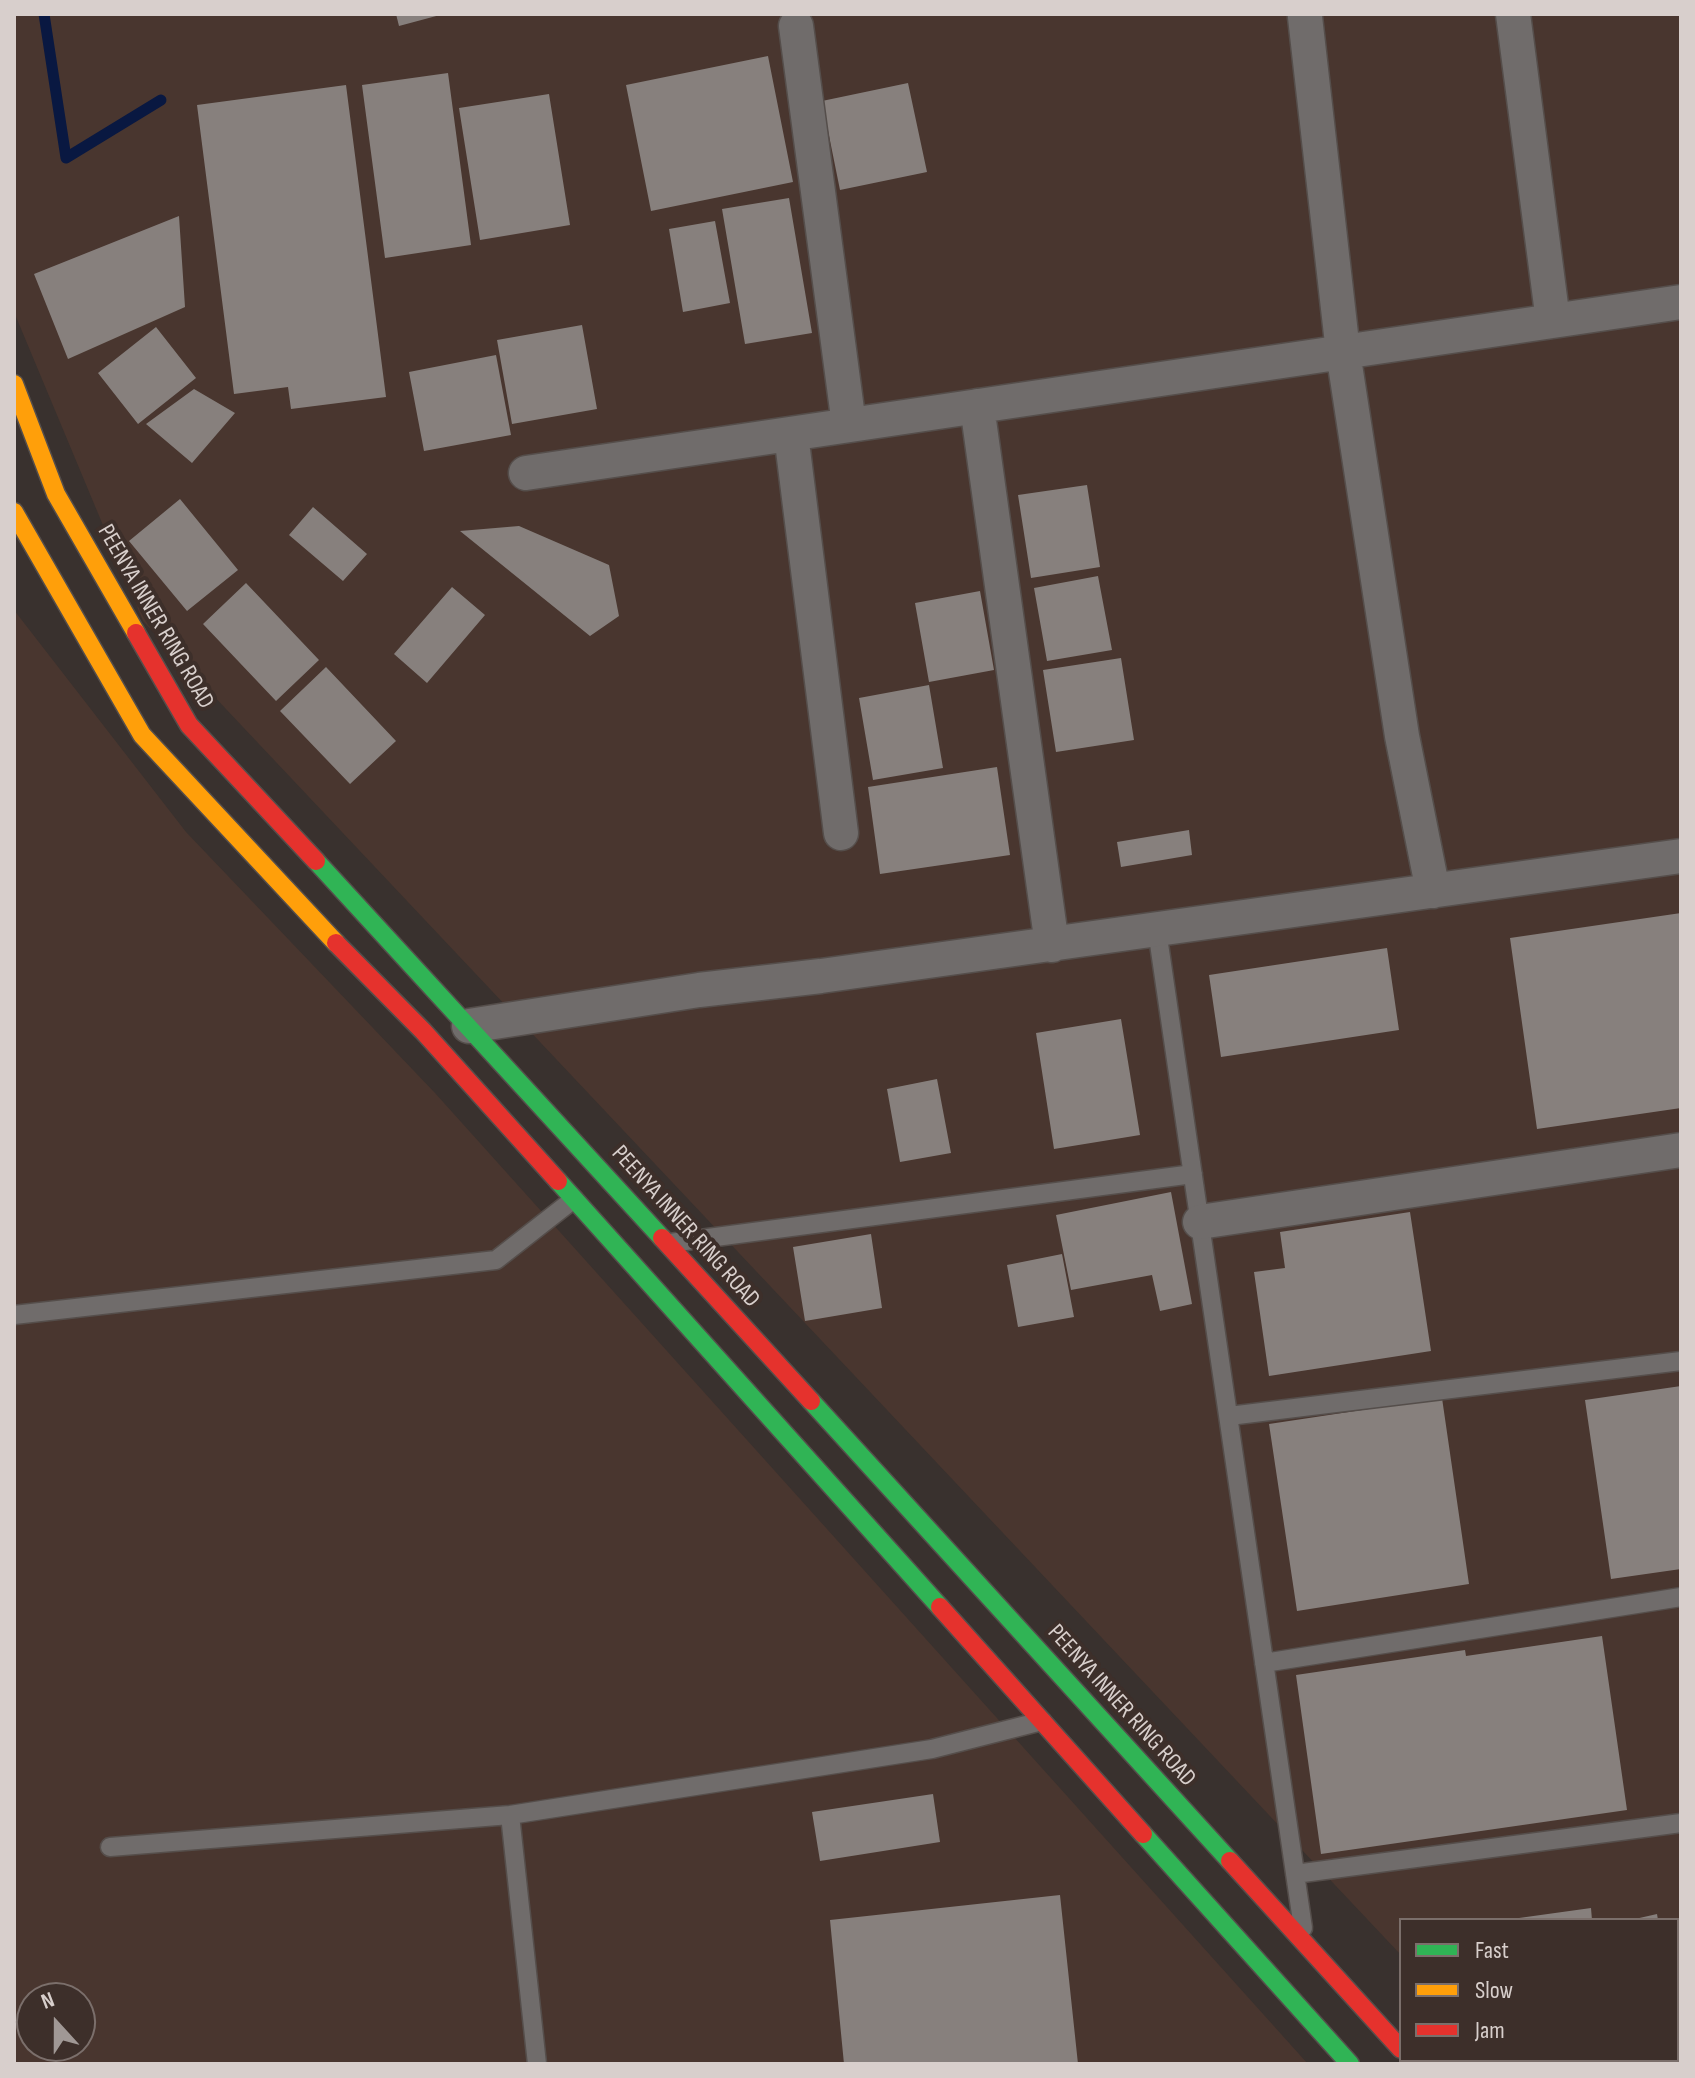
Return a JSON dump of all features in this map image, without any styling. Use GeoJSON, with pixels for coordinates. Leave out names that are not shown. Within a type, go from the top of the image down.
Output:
{"type":"FeatureCollection","features":[{"type":"Feature","properties":{"kind":"main road","name":"PEENYA INNER RING ROAD"},"geometry":{"type":"LineString","coordinates":[[14,384],[56,494],[40,524]]}},
{"type":"Feature","properties":{"kind":"main road","name":"PEENYA INNER RING ROAD"},"geometry":{"type":"LineString","coordinates":[[14,512],[40,524],[189,725],[469,1026],[1399,2047]]}},
{"type":"Feature","properties":{"kind":"main road","name":"PEENYA INNER RING ROAD"},"geometry":{"type":"LineString","coordinates":[[40,524],[142,735],[364,973],[423,1031],[1350,2064]]}},
{"type":"Feature","properties":{"kind":"street"},"geometry":{"type":"LineString","coordinates":[[1513,14],[1553,321]]}},
{"type":"Feature","properties":{"kind":"street"},"geometry":{"type":"LineString","coordinates":[[1305,17],[1343,352],[1402,736],[1433,891]]}},
{"type":"Feature","properties":{"kind":"street"},"geometry":{"type":"LineString","coordinates":[[796,26],[849,425]]}},
{"type":"Feature","properties":{"kind":"street"},"geometry":{"type":"LineString","coordinates":[[526,473],[1681,302]]}},
{"type":"Feature","properties":{"kind":"street"},"geometry":{"type":"LineString","coordinates":[[977,406],[1052,945]]}},
{"type":"Feature","properties":{"kind":"street"},"geometry":{"type":"LineString","coordinates":[[791,434],[841,833]]}},
{"type":"Feature","properties":{"kind":"street"},"geometry":{"type":"LineString","coordinates":[[469,1026],[699,990],[1052,945],[1681,856]]}},
{"type":"Feature","properties":{"kind":"street"},"geometry":{"type":"LineString","coordinates":[[1200,1222],[1681,1150]]}},
{"type":"Feature","properties":{"kind":"lane"},"geometry":{"type":"LineString","coordinates":[[1157,930],[1305,1944]]}},
{"type":"Feature","properties":{"kind":"lane"},"geometry":{"type":"LineString","coordinates":[[667,1243],[1193,1174]]}},
{"type":"Feature","properties":{"kind":"lane"},"geometry":{"type":"LineString","coordinates":[[14,1315],[496,1260],[574,1199]]}},
{"type":"Feature","properties":{"kind":"lane"},"geometry":{"type":"LineString","coordinates":[[1229,1416],[1681,1361]]}},
{"type":"Feature","properties":{"kind":"lane"},"geometry":{"type":"LineString","coordinates":[[1264,1663],[1681,1597]]}},
{"type":"Feature","properties":{"kind":"lane"},"geometry":{"type":"LineString","coordinates":[[110,1847],[510,1815],[932,1749],[1043,1721]]}},
{"type":"Feature","properties":{"kind":"lane"},"geometry":{"type":"LineString","coordinates":[[510,1815],[537,2064]]}},
{"type":"Feature","properties":{"kind":"lane"},"geometry":{"type":"LineString","coordinates":[[1295,1874],[1681,1823]]}},
{"type":"Feature","properties":{"kind":"shaded area"},"geometry":{"type":"Polygon","coordinates":[[[14,14],[1681,14],[1681,2064],[1503,2064],[1502,2062],[1679,2062],[1679,1918],[1399,1918],[1399,1953],[143,621],[14,312],[14,14]]]}},
{"type":"Feature","properties":{"kind":"shaded area"},"geometry":{"type":"Polygon","coordinates":[[[14,610],[186,832],[435,1093],[1308,2064],[14,2064],[14,610]]]}},
{"type":"Feature","properties":{"kind":"building"},"geometry":{"type":"Polygon","coordinates":[[[396,14],[440,14],[440,15],[399,26],[396,14]]]}},
{"type":"Feature","properties":{"kind":"building"},"geometry":{"type":"Polygon","coordinates":[[[768,56],[793,182],[651,211],[626,85],[768,56]]]}},
{"type":"Feature","properties":{"kind":"building"},"geometry":{"type":"Polygon","coordinates":[[[448,73],[471,245],[385,258],[362,85],[448,73]]]}},
{"type":"Feature","properties":{"kind":"building"},"geometry":{"type":"Polygon","coordinates":[[[908,83],[927,172],[840,190],[822,101],[908,83]]]}},
{"type":"Feature","properties":{"kind":"building"},"geometry":{"type":"Polygon","coordinates":[[[346,85],[386,397],[291,409],[288,387],[234,394],[197,105],[346,85]]]}},
{"type":"Feature","properties":{"kind":"building"},"geometry":{"type":"Polygon","coordinates":[[[549,94],[570,225],[480,240],[459,108],[549,94]]]}},
{"type":"Feature","properties":{"kind":"building"},"geometry":{"type":"Polygon","coordinates":[[[789,198],[812,333],[745,344],[722,209],[789,198]]]}},
{"type":"Feature","properties":{"kind":"building"},"geometry":{"type":"Polygon","coordinates":[[[179,216],[185,307],[68,359],[34,274],[179,216]]]}},
{"type":"Feature","properties":{"kind":"building"},"geometry":{"type":"Polygon","coordinates":[[[715,221],[730,303],[683,312],[669,229],[715,221]]]}},
{"type":"Feature","properties":{"kind":"building"},"geometry":{"type":"Polygon","coordinates":[[[582,325],[597,409],[512,424],[497,340],[582,325]]]}},
{"type":"Feature","properties":{"kind":"building"},"geometry":{"type":"Polygon","coordinates":[[[156,327],[196,378],[138,424],[98,373],[156,327]]]}},
{"type":"Feature","properties":{"kind":"building"},"geometry":{"type":"Polygon","coordinates":[[[496,355],[511,435],[424,451],[409,372],[496,355]]]}},
{"type":"Feature","properties":{"kind":"building"},"geometry":{"type":"Polygon","coordinates":[[[194,389],[235,413],[192,463],[146,424],[194,389]]]}},
{"type":"Feature","properties":{"kind":"building"},"geometry":{"type":"Polygon","coordinates":[[[1087,485],[1100,567],[1031,578],[1018,495],[1087,485]]]}},
{"type":"Feature","properties":{"kind":"building"},"geometry":{"type":"Polygon","coordinates":[[[180,499],[238,570],[187,611],[129,541],[180,499]]]}},
{"type":"Feature","properties":{"kind":"building"},"geometry":{"type":"Polygon","coordinates":[[[313,507],[367,554],[343,581],[289,535],[313,507]]]}},
{"type":"Feature","properties":{"kind":"building"},"geometry":{"type":"Polygon","coordinates":[[[519,526],[609,565],[619,616],[590,636],[460,531],[519,526]]]}},
{"type":"Feature","properties":{"kind":"building"},"geometry":{"type":"Polygon","coordinates":[[[1098,576],[1112,650],[1047,661],[1034,588],[1098,576]]]}},
{"type":"Feature","properties":{"kind":"building"},"geometry":{"type":"Polygon","coordinates":[[[246,583],[319,660],[276,701],[203,624],[246,583]]]}},
{"type":"Feature","properties":{"kind":"building"},"geometry":{"type":"Polygon","coordinates":[[[452,587],[485,615],[427,683],[394,654],[452,587]]]}},
{"type":"Feature","properties":{"kind":"building"},"geometry":{"type":"Polygon","coordinates":[[[980,591],[994,670],[929,682],[915,603],[980,591]]]}},
{"type":"Feature","properties":{"kind":"building"},"geometry":{"type":"Polygon","coordinates":[[[1121,658],[1134,740],[1056,752],[1043,670],[1121,658]]]}},
{"type":"Feature","properties":{"kind":"building"},"geometry":{"type":"Polygon","coordinates":[[[326,667],[396,741],[350,784],[280,711],[326,667]]]}},
{"type":"Feature","properties":{"kind":"building"},"geometry":{"type":"Polygon","coordinates":[[[929,685],[943,768],[873,780],[859,698],[929,685]]]}},
{"type":"Feature","properties":{"kind":"building"},"geometry":{"type":"Polygon","coordinates":[[[997,767],[1010,855],[880,874],[868,787],[997,767]]]}},
{"type":"Feature","properties":{"kind":"building"},"geometry":{"type":"Polygon","coordinates":[[[1189,830],[1192,855],[1121,867],[1117,842],[1189,830]]]}},
{"type":"Feature","properties":{"kind":"building"},"geometry":{"type":"Polygon","coordinates":[[[1681,913],[1681,1108],[1537,1129],[1510,938],[1681,913]]]}},
{"type":"Feature","properties":{"kind":"building"},"geometry":{"type":"Polygon","coordinates":[[[1387,948],[1399,1030],[1221,1057],[1209,975],[1387,948]]]}},
{"type":"Feature","properties":{"kind":"building"},"geometry":{"type":"Polygon","coordinates":[[[1121,1019],[1140,1135],[1054,1149],[1036,1033],[1121,1019]]]}},
{"type":"Feature","properties":{"kind":"building"},"geometry":{"type":"Polygon","coordinates":[[[937,1079],[951,1153],[900,1162],[887,1089],[937,1079]]]}},
{"type":"Feature","properties":{"kind":"building"},"geometry":{"type":"Polygon","coordinates":[[[1171,1192],[1192,1304],[1160,1311],[1152,1275],[1071,1290],[1056,1215],[1171,1192]]]}},
{"type":"Feature","properties":{"kind":"building"},"geometry":{"type":"Polygon","coordinates":[[[1410,1212],[1431,1351],[1269,1376],[1254,1272],[1285,1268],[1280,1232],[1410,1212]]]}},
{"type":"Feature","properties":{"kind":"building"},"geometry":{"type":"Polygon","coordinates":[[[871,1234],[882,1308],[805,1321],[793,1247],[871,1234]]]}},
{"type":"Feature","properties":{"kind":"building"},"geometry":{"type":"Polygon","coordinates":[[[1062,1254],[1074,1317],[1018,1327],[1007,1265],[1062,1254]]]}},
{"type":"Feature","properties":{"kind":"building"},"geometry":{"type":"Polygon","coordinates":[[[1681,1386],[1681,1569],[1611,1579],[1585,1400],[1681,1386]]]}},
{"type":"Feature","properties":{"kind":"building"},"geometry":{"type":"Polygon","coordinates":[[[1442,1398],[1469,1584],[1297,1611],[1269,1424],[1442,1398]]]}},
{"type":"Feature","properties":{"kind":"building"},"geometry":{"type":"Polygon","coordinates":[[[1602,1636],[1627,1810],[1321,1854],[1296,1675],[1465,1650],[1466,1656],[1602,1636]]]}},
{"type":"Feature","properties":{"kind":"building"},"geometry":{"type":"Polygon","coordinates":[[[933,1794],[940,1842],[820,1861],[812,1812],[933,1794]]]}},
{"type":"Feature","properties":{"kind":"building"},"geometry":{"type":"Polygon","coordinates":[[[1060,1895],[1078,2064],[844,2064],[830,1920],[1060,1895]]]}},
{"type":"Feature","properties":{"kind":"building"},"geometry":{"type":"Polygon","coordinates":[[[1591,1908],[1592,1918],[1519,1918],[1591,1908]]]}},
{"type":"Feature","properties":{"kind":"waterway"},"geometry":{"type":"LineString","coordinates":[[44,14],[66,158],[161,100]]}},
{"type":"Feature","properties":{"kind":"traffic: fast"},"geometry":{"type":"LineString","coordinates":[[316,861],[662,1238]]}},
{"type":"Feature","properties":{"kind":"traffic: fast"},"geometry":{"type":"LineString","coordinates":[[558,1181],[940,1607]]}},
{"type":"Feature","properties":{"kind":"traffic: fast"},"geometry":{"type":"LineString","coordinates":[[811,1401],[1230,1861]]}},
{"type":"Feature","properties":{"kind":"traffic: fast"},"geometry":{"type":"LineString","coordinates":[[1143,1834],[1350,2064]]}},
{"type":"Feature","properties":{"kind":"traffic: slow"},"geometry":{"type":"LineString","coordinates":[[14,384],[56,494],[136,633]]}},
{"type":"Feature","properties":{"kind":"traffic: slow"},"geometry":{"type":"LineString","coordinates":[[14,512],[142,735],[336,943]]}},
{"type":"Feature","properties":{"kind":"traffic: jam"},"geometry":{"type":"LineString","coordinates":[[136,633],[189,725],[316,861]]}},
{"type":"Feature","properties":{"kind":"traffic: jam"},"geometry":{"type":"LineString","coordinates":[[336,943],[423,1031],[558,1181]]}},
{"type":"Feature","properties":{"kind":"traffic: jam"},"geometry":{"type":"LineString","coordinates":[[662,1238],[811,1401]]}},
{"type":"Feature","properties":{"kind":"traffic: jam"},"geometry":{"type":"LineString","coordinates":[[940,1607],[1143,1834]]}},
{"type":"Feature","properties":{"kind":"traffic: jam"},"geometry":{"type":"LineString","coordinates":[[1230,1861],[1399,2047]]}}]}
